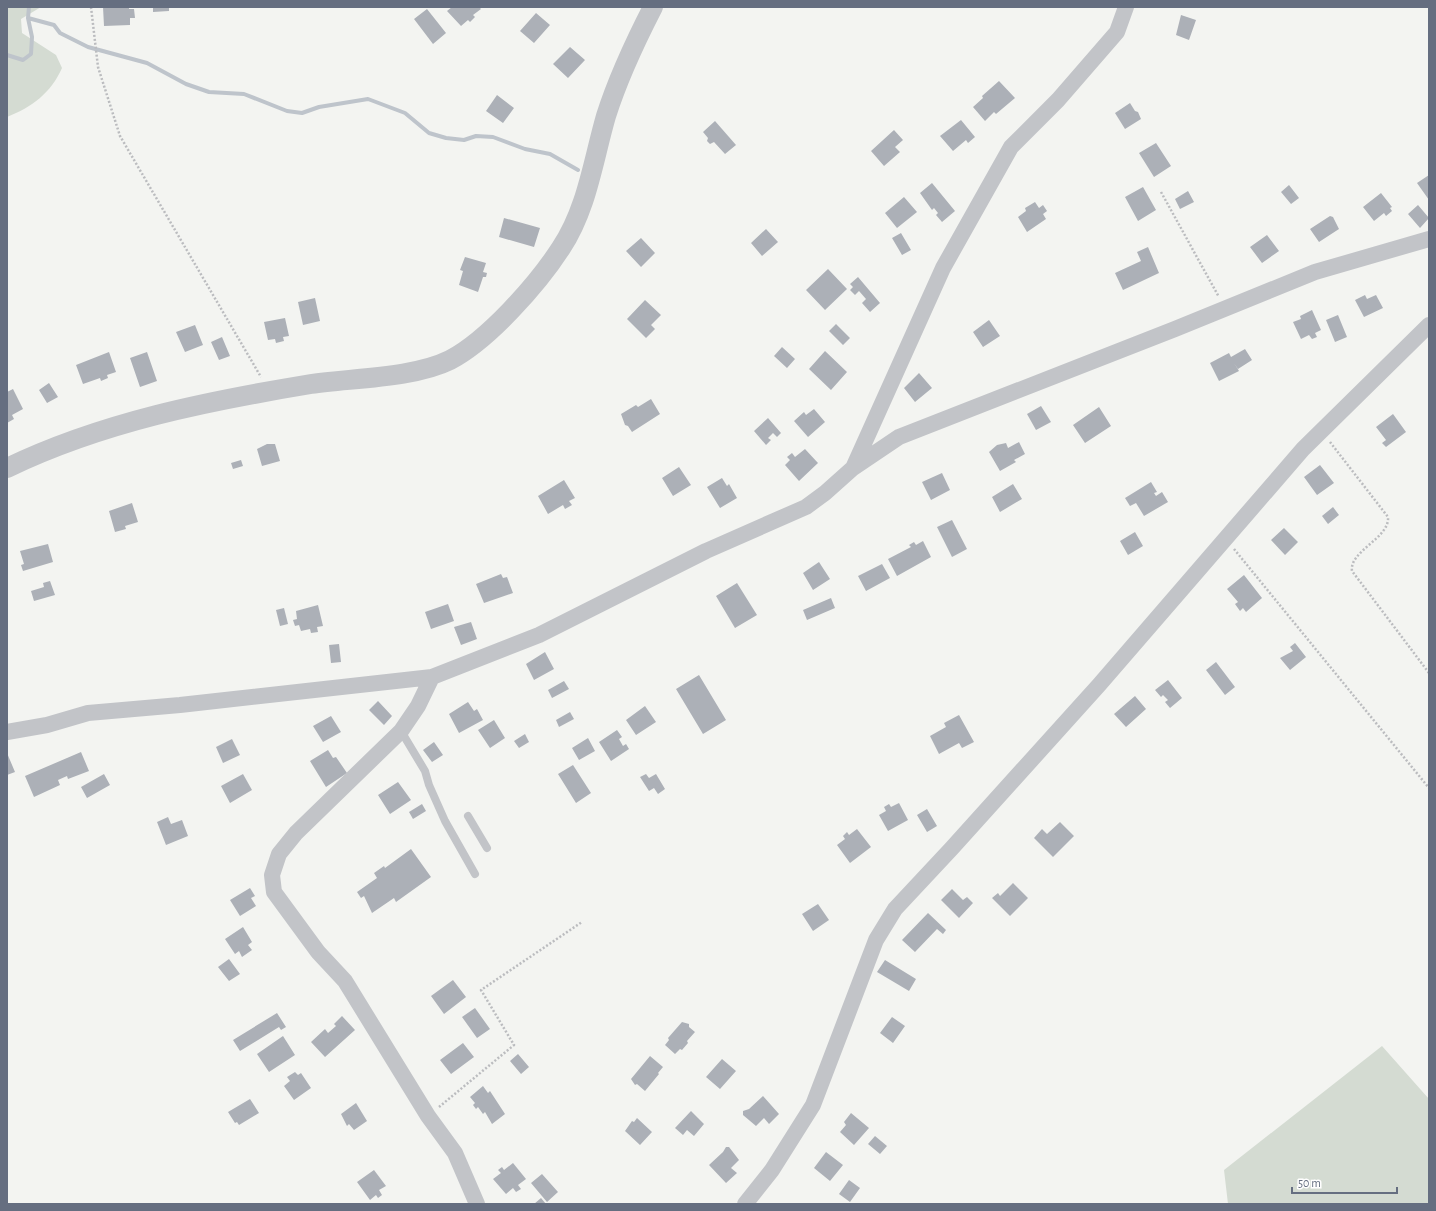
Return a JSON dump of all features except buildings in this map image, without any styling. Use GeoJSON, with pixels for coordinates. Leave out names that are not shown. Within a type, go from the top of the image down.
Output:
{"type":"FeatureCollection","features":[{"type":"Feature","properties":{"kind":"street"},"geometry":{"type":"LineString","coordinates":[[7,468],[71,441],[103,430],[164,414],[269,392],[431,367],[461,354],[489,331],[537,278],[560,250],[570,233],[580,211],[606,116],[617,83],[653,7]]}},
{"type":"Feature","properties":{"kind":"street"},"geometry":{"type":"LineString","coordinates":[[853,468],[943,268],[1011,147],[1058,100],[1117,32],[1126,7]]}},
{"type":"Feature","properties":{"kind":"street"},"geometry":{"type":"LineString","coordinates":[[7,732],[47,726],[88,713],[180,705],[432,677],[539,635],[706,551],[806,506],[825,493],[853,468],[899,436],[1226,309],[1315,272],[1429,239]]}},
{"type":"Feature","properties":{"kind":"street"},"geometry":{"type":"LineString","coordinates":[[746,1204],[772,1170],[813,1105],[876,940],[895,909],[1084,702],[1225,538],[1321,430],[1429,325]]}},
{"type":"Feature","properties":{"kind":"street"},"geometry":{"type":"LineString","coordinates":[[432,677],[418,706],[401,731],[296,833],[279,854],[272,875],[274,892],[318,952],[344,981],[428,1116],[455,1153],[477,1204]]}},
{"type":"Feature","properties":{"kind":"lane"},"geometry":{"type":"LineString","coordinates":[[401,731],[425,771],[429,785],[445,820],[475,874]]}},
{"type":"Feature","properties":{"kind":"lane"},"geometry":{"type":"LineString","coordinates":[[468,816],[487,848]]}},
{"type":"Feature","properties":{"kind":"path"},"geometry":{"type":"LineString","coordinates":[[91,7],[98,67],[120,136],[269,392]]}},
{"type":"Feature","properties":{"kind":"path"},"geometry":{"type":"LineString","coordinates":[[1161,192],[1226,309]]}},
{"type":"Feature","properties":{"kind":"path"},"geometry":{"type":"LineString","coordinates":[[1321,430],[1388,517],[1386,527],[1353,562],[1352,571],[1429,673]]}},
{"type":"Feature","properties":{"kind":"path"},"geometry":{"type":"LineString","coordinates":[[1225,538],[1429,788]]}},
{"type":"Feature","properties":{"kind":"path"},"geometry":{"type":"LineString","coordinates":[[428,1116],[514,1045],[481,990],[582,922]]}},
{"type":"Feature","properties":{"kind":"shaded area"},"geometry":{"type":"Polygon","coordinates":[[[7,7],[41,7],[21,19],[22,33],[56,55],[62,68],[58,77],[40,98],[25,109],[7,117],[7,7]]]}},
{"type":"Feature","properties":{"kind":"shaded area"},"geometry":{"type":"Polygon","coordinates":[[[1382,1046],[1429,1099],[1429,1204],[1228,1204],[1224,1170],[1382,1046]]]}},
{"type":"Feature","properties":{"kind":"waterway"},"geometry":{"type":"LineString","coordinates":[[7,55],[23,60],[31,54],[32,37],[28,18],[29,7]]}},
{"type":"Feature","properties":{"kind":"waterway"},"geometry":{"type":"LineString","coordinates":[[28,18],[54,25],[60,33],[88,47],[147,63],[186,84],[209,92],[244,94],[287,111],[302,113],[319,107],[368,99],[405,113],[429,133],[446,138],[464,140],[476,136],[493,137],[525,149],[550,154],[578,170]]}}]}
